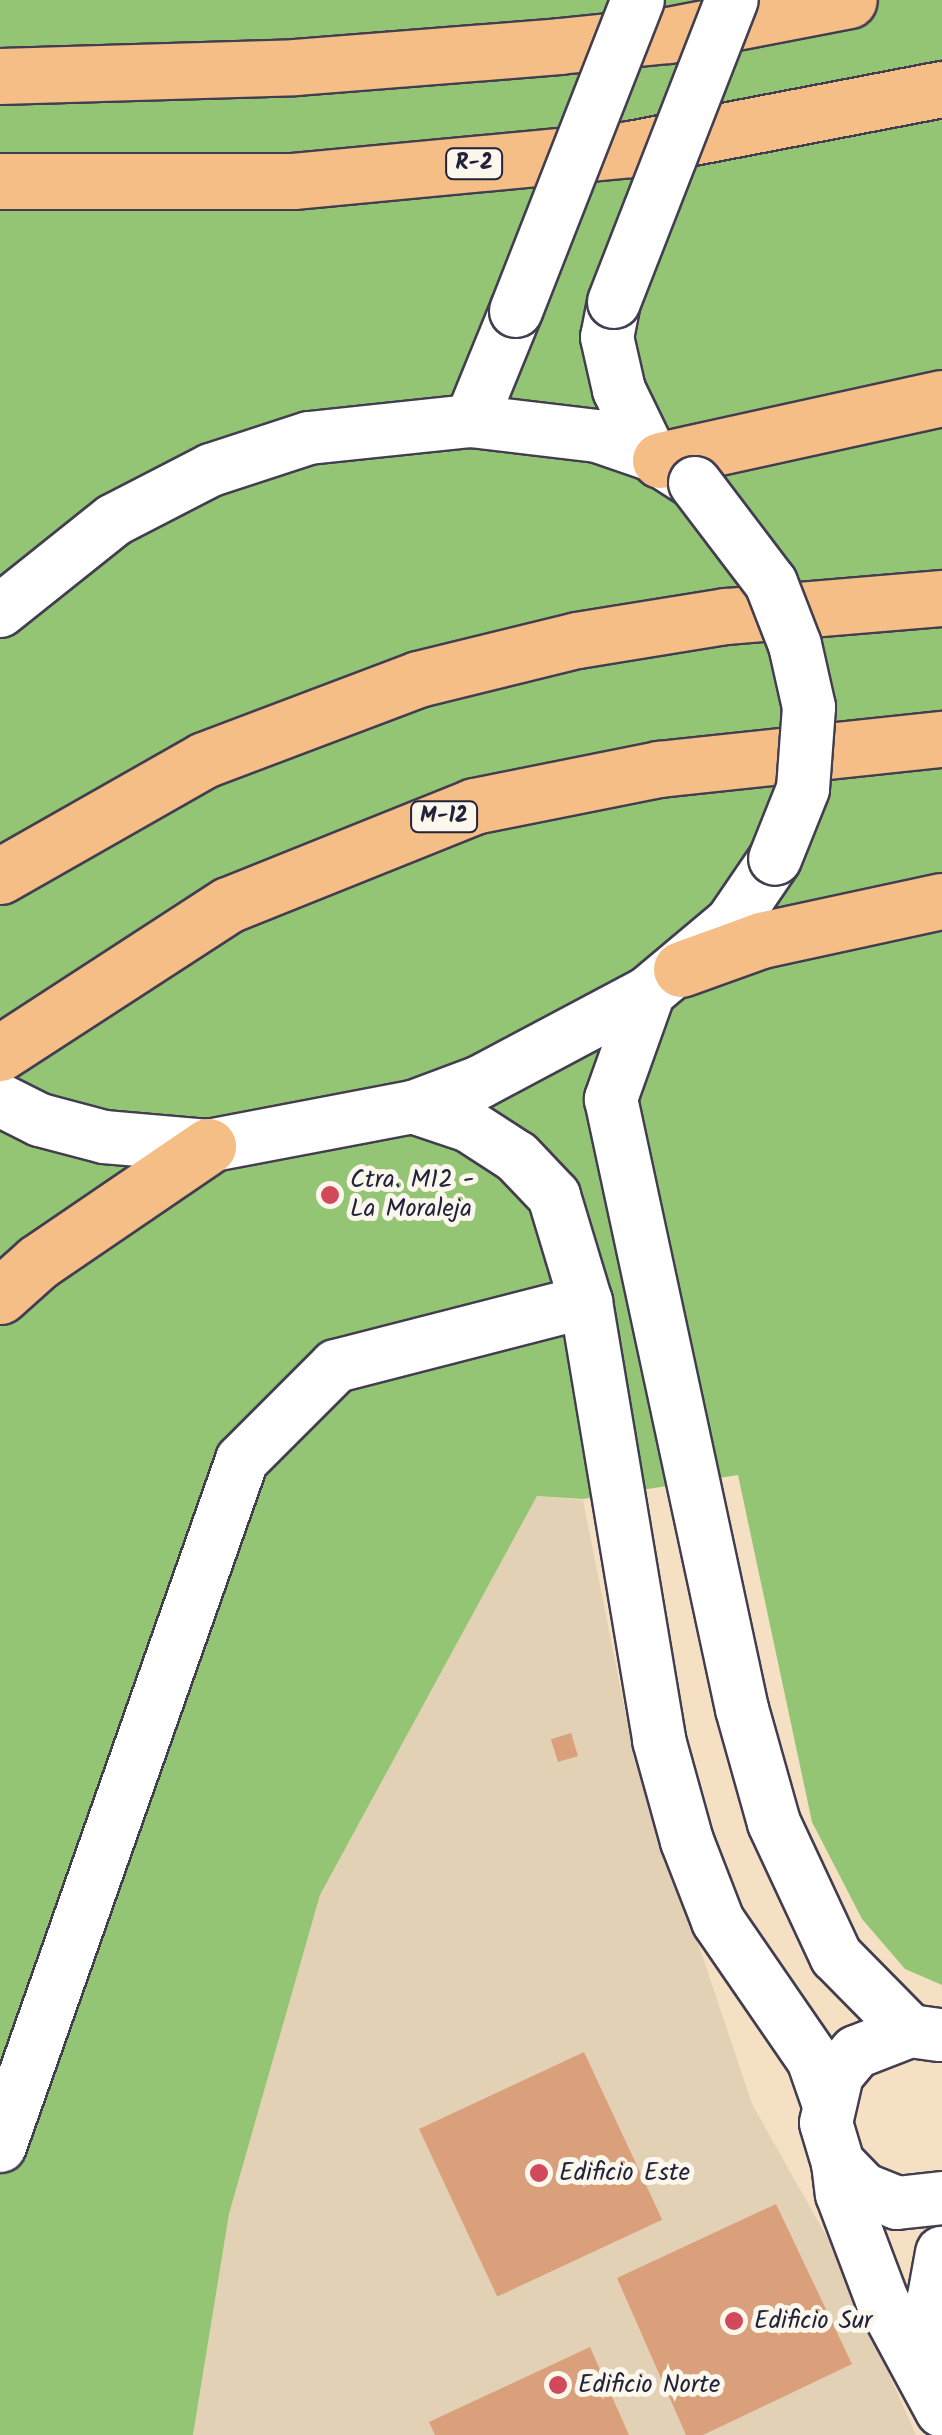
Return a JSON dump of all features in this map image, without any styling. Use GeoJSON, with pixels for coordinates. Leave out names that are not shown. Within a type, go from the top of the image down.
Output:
{"type":"FeatureCollection","features":[{"type":"Feature","properties":{"kind":"highway"},"geometry":{"type":"LineString","coordinates":[[0,76],[295,67],[803,0]]}},
{"type":"Feature","properties":{"kind":"highway"},"geometry":{"type":"LineString","coordinates":[[653,18],[849,0]]}},
{"type":"Feature","properties":{"kind":"highway","name":"R-2"},"geometry":{"type":"LineString","coordinates":[[0,180],[293,181],[610,151],[942,90]]}},
{"type":"Feature","properties":{"kind":"highway"},"geometry":{"type":"LineString","coordinates":[[668,466],[942,398]]}},
{"type":"Feature","properties":{"kind":"highway"},"geometry":{"type":"LineString","coordinates":[[0,876],[204,760],[418,679],[577,640],[707,619],[942,598]]}},
{"type":"Feature","properties":{"kind":"highway","name":"M-12"},"geometry":{"type":"LineString","coordinates":[[0,1053],[228,905],[474,806],[696,764],[942,739]]}},
{"type":"Feature","properties":{"kind":"highway"},"geometry":{"type":"LineString","coordinates":[[665,980],[761,940],[942,902]]}},
{"type":"Feature","properties":{"kind":"highway"},"geometry":{"type":"LineString","coordinates":[[0,1296],[38,1262],[208,1146]]}},
{"type":"Feature","properties":{"kind":"street"},"geometry":{"type":"LineString","coordinates":[[0,1100],[40,1120],[104,1136],[208,1146],[413,1108],[480,1082],[665,980],[732,922],[775,859],[803,789],[806,691],[771,584],[668,466],[619,390],[607,337],[614,302],[732,0]]}},
{"type":"Feature","properties":{"kind":"street"},"geometry":{"type":"LineString","coordinates":[[471,421],[516,311],[653,18]]}},
{"type":"Feature","properties":{"kind":"street"},"geometry":{"type":"LineString","coordinates":[[0,611],[114,520],[211,470],[309,438],[471,421],[597,436],[668,466]]}},
{"type":"Feature","properties":{"kind":"street"},"geometry":{"type":"LineString","coordinates":[[665,980],[611,1099],[742,1709],[774,1822],[836,1956],[926,2034]]}},
{"type":"Feature","properties":{"kind":"street"},"geometry":{"type":"LineString","coordinates":[[413,1108],[469,1126],[518,1156],[554,1196],[586,1302],[659,1740],[687,1842],[718,1921],[813,2059],[828,2102],[842,2194],[882,2300],[939,2404]]}},
{"type":"Feature","properties":{"kind":"street"},"geometry":{"type":"LineString","coordinates":[[0,2146],[242,1460],[336,1366],[586,1302]]}},
{"type":"Feature","properties":{"kind":"street"},"geometry":{"type":"LineString","coordinates":[[828,2102],[856,2052],[926,2034]]}},
{"type":"Feature","properties":{"kind":"street"},"geometry":{"type":"LineString","coordinates":[[838,2163],[863,2189],[896,2203],[942,2198]]}},
{"type":"Feature","properties":{"kind":"street"},"geometry":{"type":"LineString","coordinates":[[939,2404],[934,2297],[942,2253]]}},
{"type":"Feature","properties":{"kind":"shaded area"},"geometry":{"type":"Polygon","coordinates":[[[537,1496],[583,1500],[632,1746],[752,2104],[832,2246],[916,2435],[193,2435],[229,2214],[320,1895],[537,1496]]]}},
{"type":"Feature","properties":{"kind":"green space"},"geometry":{"type":"Polygon","coordinates":[[[0,0],[942,0],[942,1985],[905,1969],[862,1919],[812,1822],[738,1475],[583,1499],[537,1496],[320,1895],[229,2214],[193,2435],[0,2435],[0,0]]]}},
{"type":"Feature","properties":{"kind":"building"},"geometry":{"type":"Polygon","coordinates":[[[571,1733],[578,1756],[558,1762],[551,1739],[571,1733]]]}},
{"type":"Feature","properties":{"kind":"building","name":"Edificio Este"},"geometry":{"type":"Polygon","coordinates":[[[584,2052],[662,2220],[497,2297],[419,2129],[584,2052]]]}},
{"type":"Feature","properties":{"kind":"building","name":"Edificio Sur"},"geometry":{"type":"Polygon","coordinates":[[[776,2204],[852,2364],[703,2435],[686,2435],[617,2278],[776,2204]]]}},
{"type":"Feature","properties":{"kind":"building","name":"Edificio Norte"},"geometry":{"type":"Polygon","coordinates":[[[590,2347],[629,2435],[435,2435],[429,2422],[590,2347]]]}},
{"type":"Feature","properties":{"kind":"place","name":"Ctra. M12 - La Moraleja"},"geometry":{"type":"Point","coordinates":[330,1195]}},
{"type":"Feature","properties":{"kind":"place","name":"Edificio Este"},"geometry":{"type":"Point","coordinates":[539,2173]}},
{"type":"Feature","properties":{"kind":"place","name":"Edificio Sur"},"geometry":{"type":"Point","coordinates":[734,2321]}},
{"type":"Feature","properties":{"kind":"place","name":"Edificio Norte"},"geometry":{"type":"Point","coordinates":[558,2385]}}]}
